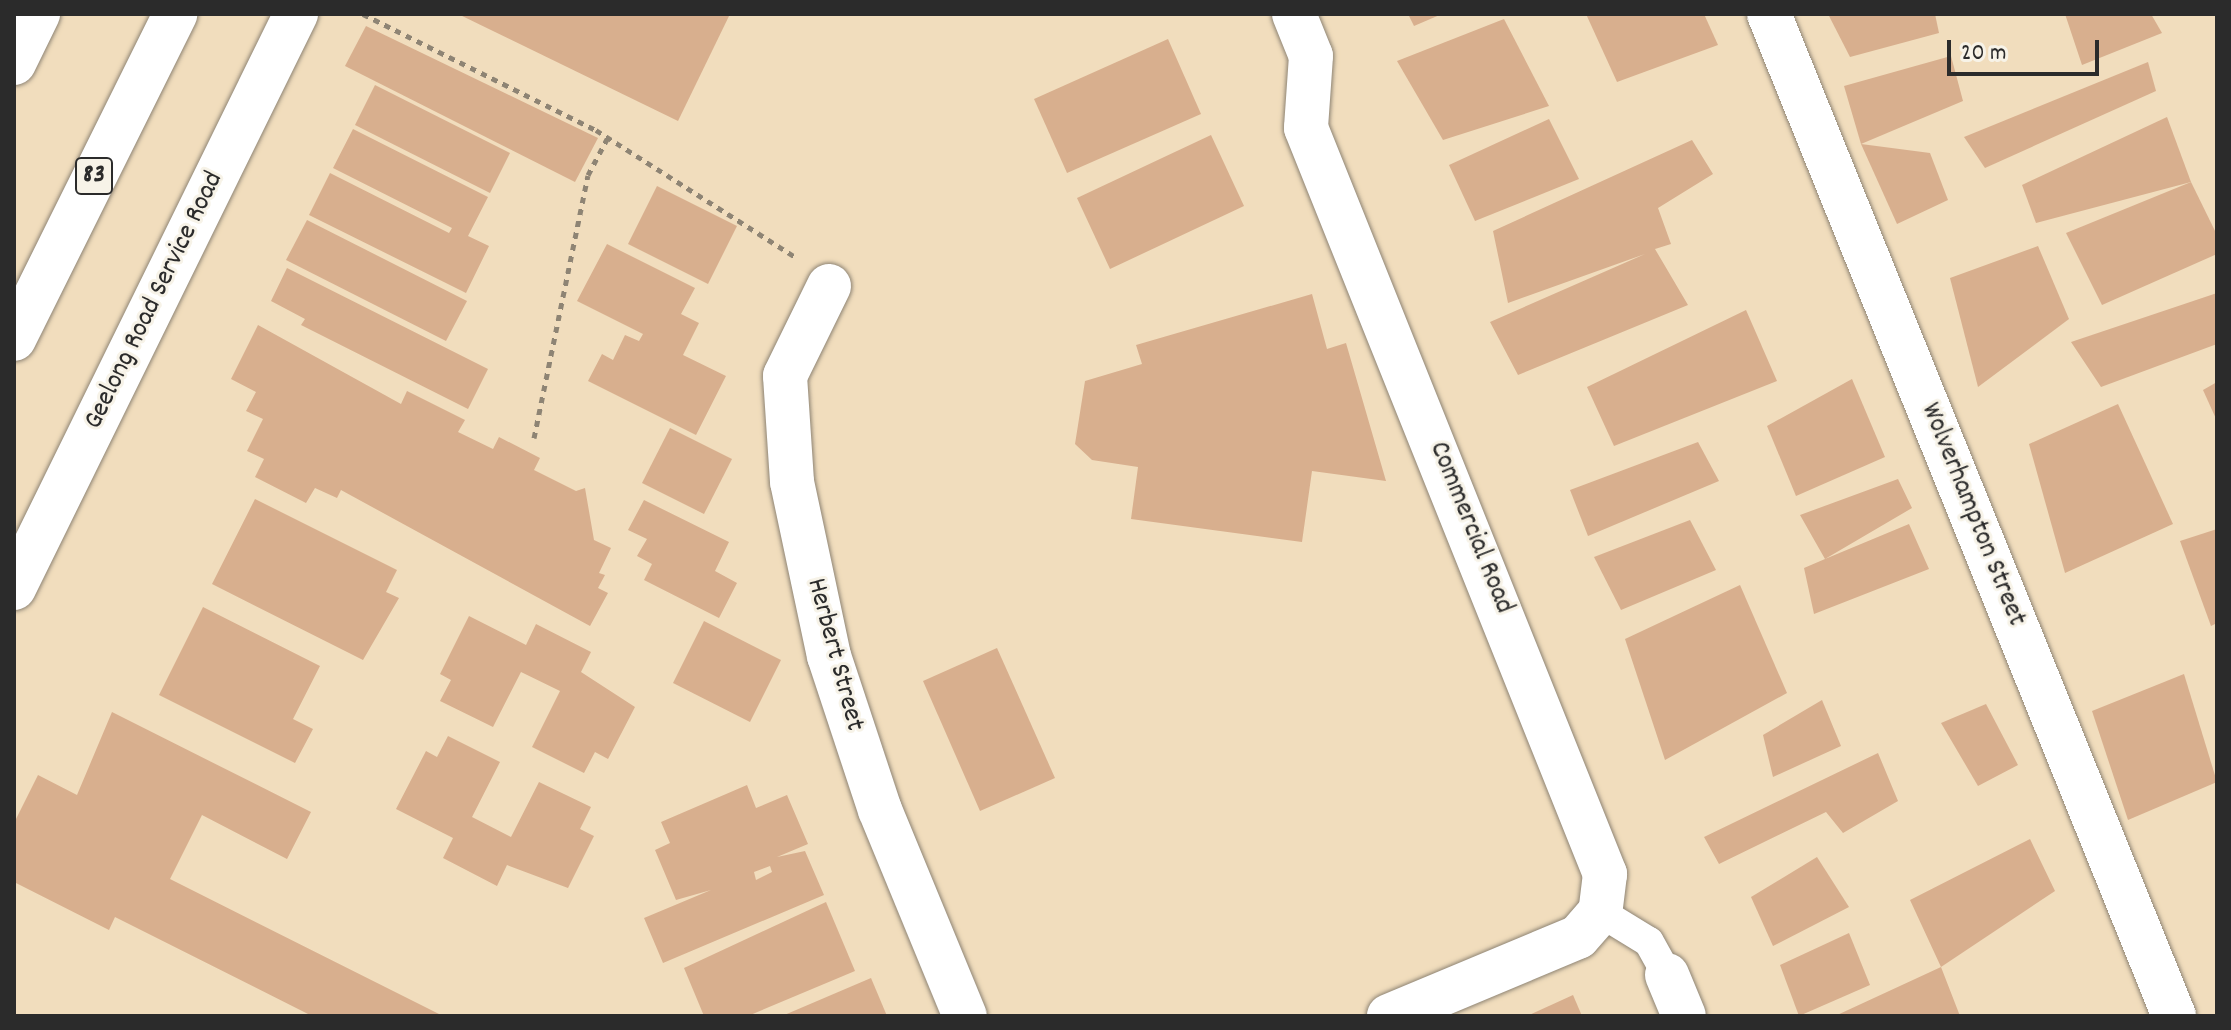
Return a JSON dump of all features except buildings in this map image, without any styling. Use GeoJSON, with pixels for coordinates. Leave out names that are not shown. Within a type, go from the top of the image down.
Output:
{"type":"FeatureCollection","features":[{"type":"Feature","properties":{"kind":"main road"},"geometry":{"type":"LineString","coordinates":[[14,63],[38,14]]}},
{"type":"Feature","properties":{"kind":"main road","name":"83"},"geometry":{"type":"LineString","coordinates":[[14,339],[175,14]]}},
{"type":"Feature","properties":{"kind":"main road","name":"Geelong Road Service Road"},"geometry":{"type":"LineString","coordinates":[[14,588],[296,14]]}},
{"type":"Feature","properties":{"kind":"main road","name":"Commercial Road"},"geometry":{"type":"LineString","coordinates":[[1294,14],[1311,56],[1306,128],[1600,851],[1605,881],[1600,912]]}},
{"type":"Feature","properties":{"kind":"main road","name":"Wolverhampton Street"},"geometry":{"type":"LineString","coordinates":[[1769,14],[2174,1016]]}},
{"type":"Feature","properties":{"kind":"main road","name":"Herbert Street"},"geometry":{"type":"LineString","coordinates":[[829,286],[785,376],[792,482],[829,656],[880,810],[965,1016]]}},
{"type":"Feature","properties":{"kind":"main road"},"geometry":{"type":"LineString","coordinates":[[1389,1016],[1573,940],[1600,912]]}},
{"type":"Feature","properties":{"kind":"main road"},"geometry":{"type":"LineString","coordinates":[[1667,975],[1684,1016]]}},
{"type":"Feature","properties":{"kind":"lane"},"geometry":{"type":"LineString","coordinates":[[1600,912],[1649,942],[1667,975]]}},
{"type":"Feature","properties":{"kind":"path"},"geometry":{"type":"LineString","coordinates":[[363,14],[607,139],[781,244],[829,286]]}},
{"type":"Feature","properties":{"kind":"path"},"geometry":{"type":"LineString","coordinates":[[534,438],[588,175],[607,139]]}}]}
